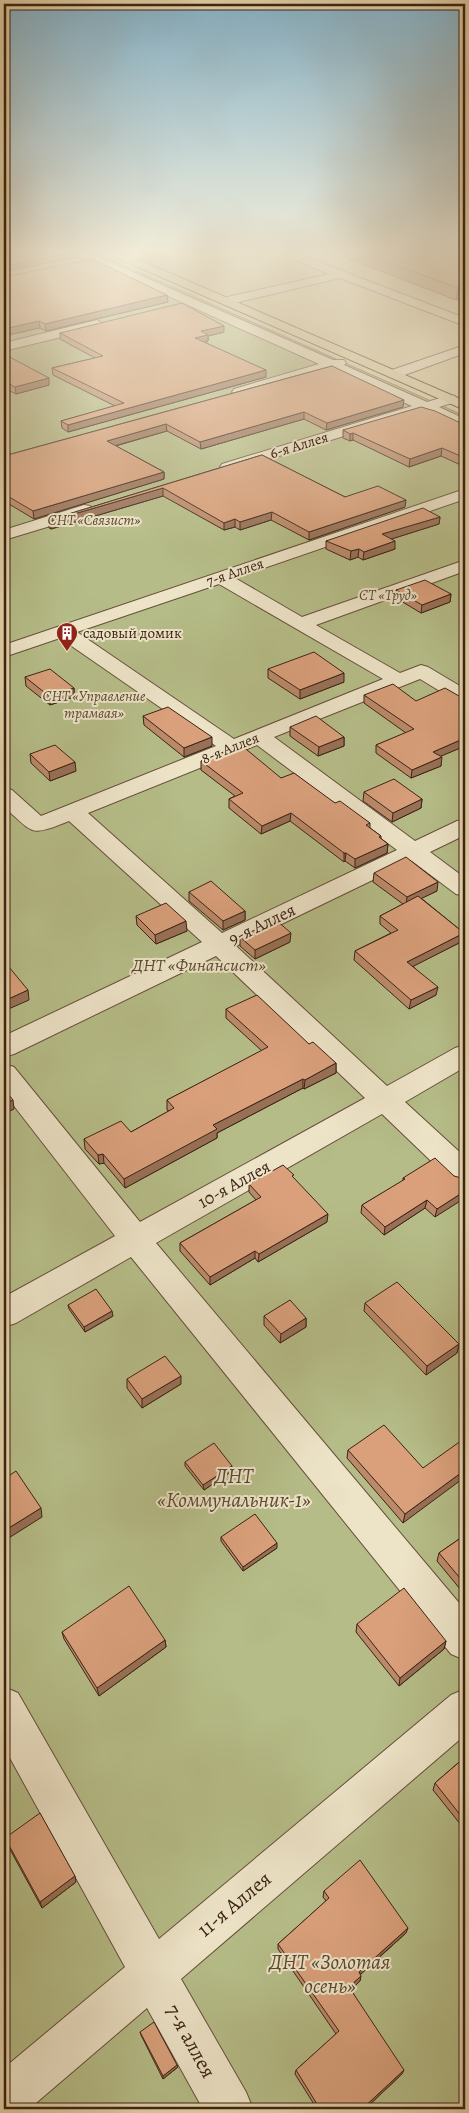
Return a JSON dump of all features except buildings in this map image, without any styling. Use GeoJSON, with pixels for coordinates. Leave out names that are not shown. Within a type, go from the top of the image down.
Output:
{"type":"FeatureCollection","features":[{"type":"Feature","properties":{"kind":"main road"},"geometry":{"type":"LineString","coordinates":[[345,353],[465,406]]}},
{"type":"Feature","properties":{"kind":"street"},"geometry":{"type":"LineString","coordinates":[[306,353],[465,424]]}},
{"type":"Feature","properties":{"kind":"street"},"geometry":{"type":"LineString","coordinates":[[394,374],[457,353]]}},
{"type":"Feature","properties":{"kind":"street"},"geometry":{"type":"LineString","coordinates":[[221,397],[358,358]]}},
{"type":"Feature","properties":{"kind":"street","name":"6-я Аллея"},"geometry":{"type":"LineString","coordinates":[[210,472],[450,399]]}},
{"type":"Feature","properties":{"kind":"street","name":"7-я Аллея"},"geometry":{"type":"LineString","coordinates":[[4,651],[465,494]]}},
{"type":"Feature","properties":{"kind":"street"},"geometry":{"type":"LineString","coordinates":[[4,535],[98,506]]}},
{"type":"Feature","properties":{"kind":"street"},"geometry":{"type":"LineString","coordinates":[[300,624],[465,565]]}},
{"type":"Feature","properties":{"kind":"street"},"geometry":{"type":"LineString","coordinates":[[220,577],[398,680]]}},
{"type":"Feature","properties":{"kind":"street"},"geometry":{"type":"LineString","coordinates":[[62,631],[232,747]]}},
{"type":"Feature","properties":{"kind":"street","name":"8-я Аллея"},"geometry":{"type":"LineString","coordinates":[[4,795],[38,825],[421,671],[465,698]]}},
{"type":"Feature","properties":{"kind":"street"},"geometry":{"type":"LineString","coordinates":[[259,736],[465,889]]}},
{"type":"Feature","properties":{"kind":"street"},"geometry":{"type":"LineString","coordinates":[[72,811],[219,944],[465,1175]]}},
{"type":"Feature","properties":{"kind":"street","name":"9-я Аллея"},"geometry":{"type":"LineString","coordinates":[[4,1047],[465,826]]}},
{"type":"Feature","properties":{"kind":"street","name":"10-я Аллея"},"geometry":{"type":"LineString","coordinates":[[4,1314],[465,1055]]}},
{"type":"Feature","properties":{"kind":"street"},"geometry":{"type":"LineString","coordinates":[[4,1074],[136,1240],[465,1640]]}},
{"type":"Feature","properties":{"kind":"street","name":"7-я аллея"},"geometry":{"type":"LineString","coordinates":[[4,1708],[229,2109]]}},
{"type":"Feature","properties":{"kind":"street","name":"11-я Аллея"},"geometry":{"type":"LineString","coordinates":[[4,2099],[465,1709]]}},
{"type":"Feature","properties":{"kind":"green space"},"geometry":{"type":"Polygon","coordinates":[[[4,353],[321,353],[465,416],[465,2109],[4,2109],[4,353]]]}},
{"type":"Feature","properties":{"kind":"place","name":"садовый домик"},"geometry":{"type":"Point","coordinates":[67,652]}},
{"type":"Feature","properties":{"kind":"park label","name":"СНТ «Связист»"},"geometry":{"type":"Point","coordinates":[94,520]}},
{"type":"Feature","properties":{"kind":"park label","name":"СТ «Труд»"},"geometry":{"type":"Point","coordinates":[388,595]}},
{"type":"Feature","properties":{"kind":"park label","name":"СНТ «Управление трамвая»"},"geometry":{"type":"Point","coordinates":[94,704]}},
{"type":"Feature","properties":{"kind":"park label","name":"ДНТ «Финансист»"},"geometry":{"type":"Point","coordinates":[199,965]}},
{"type":"Feature","properties":{"kind":"park label","name":"ДНТ «Коммунальник-1»"},"geometry":{"type":"Point","coordinates":[234,1488]}},
{"type":"Feature","properties":{"kind":"park label","name":"ДНТ «Золотая осень»"},"geometry":{"type":"Point","coordinates":[330,1974]}}]}
